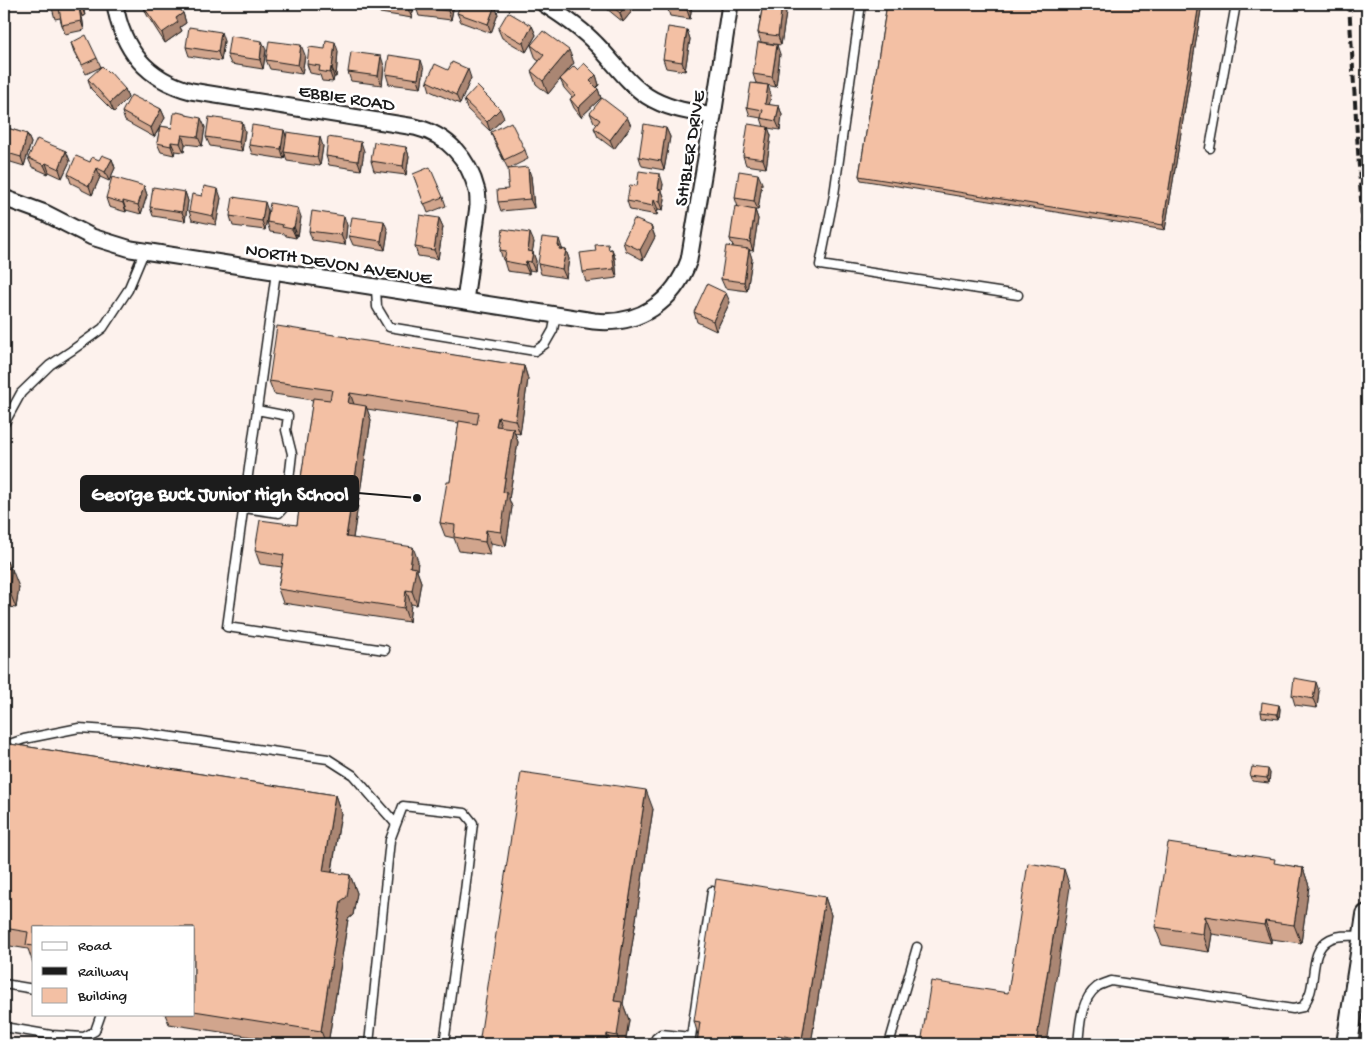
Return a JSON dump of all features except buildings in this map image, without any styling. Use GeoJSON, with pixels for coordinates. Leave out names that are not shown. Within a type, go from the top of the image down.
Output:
{"type":"FeatureCollection","features":[{"type":"Feature","properties":{"kind":"main road"},"geometry":{"type":"LineString","coordinates":[[1347,1044],[1367,915]]}},
{"type":"Feature","properties":{"kind":"street","name":"EBBIE ROAD"},"geometry":{"type":"LineString","coordinates":[[115,4],[120,27],[132,51],[150,71],[173,85],[191,91],[415,127],[429,131],[448,142],[462,156],[478,193],[478,206],[465,302]]}},
{"type":"Feature","properties":{"kind":"street"},"geometry":{"type":"LineString","coordinates":[[544,4],[588,36],[627,79],[647,96],[672,107],[713,116]]}},
{"type":"Feature","properties":{"kind":"street","name":"SHIBLER DRIVE"},"geometry":{"type":"LineString","coordinates":[[670,294],[679,283],[690,260],[730,4]]}},
{"type":"Feature","properties":{"kind":"street","name":"NORTH DEVON AVENUE"},"geometry":{"type":"LineString","coordinates":[[4,198],[45,214],[98,240],[144,252],[600,322],[626,320],[639,316],[651,310],[670,294]]}},
{"type":"Feature","properties":{"kind":"lane"},"geometry":{"type":"LineString","coordinates":[[861,4],[834,195],[820,265],[1018,295]]}},
{"type":"Feature","properties":{"kind":"lane"},"geometry":{"type":"LineString","coordinates":[[1210,148],[1236,4]]}},
{"type":"Feature","properties":{"kind":"lane"},"geometry":{"type":"LineString","coordinates":[[4,424],[21,394],[50,365],[103,328],[128,290],[144,252]]}},
{"type":"Feature","properties":{"kind":"lane"},"geometry":{"type":"LineString","coordinates":[[276,272],[227,627],[385,650]]}},
{"type":"Feature","properties":{"kind":"lane"},"geometry":{"type":"LineString","coordinates":[[376,288],[376,307],[389,327],[535,351],[545,344],[553,330],[556,315]]}},
{"type":"Feature","properties":{"kind":"lane"},"geometry":{"type":"LineString","coordinates":[[244,508],[279,514],[286,505],[292,454],[286,430],[288,416],[258,410]]}},
{"type":"Feature","properties":{"kind":"lane"},"geometry":{"type":"LineString","coordinates":[[4,746],[24,739],[79,728],[137,732],[328,759],[353,775],[396,824]]}},
{"type":"Feature","properties":{"kind":"lane"},"geometry":{"type":"LineString","coordinates":[[368,1044],[390,840],[403,806],[465,813],[473,823],[444,1044]]}},
{"type":"Feature","properties":{"kind":"lane"},"geometry":{"type":"LineString","coordinates":[[653,1044],[661,1034],[691,1041],[712,891]]}},
{"type":"Feature","properties":{"kind":"lane"},"geometry":{"type":"LineString","coordinates":[[1078,1044],[1082,1011],[1091,993],[1098,986],[1105,983],[1112,981],[1294,1010],[1304,1007],[1311,990],[1315,963],[1320,949],[1330,939],[1342,936],[1364,936]]}},
{"type":"Feature","properties":{"kind":"lane"},"geometry":{"type":"LineString","coordinates":[[889,1044],[917,947]]}},
{"type":"Feature","properties":{"kind":"lane"},"geometry":{"type":"LineString","coordinates":[[4,984],[32,989]]}},
{"type":"Feature","properties":{"kind":"lane"},"geometry":{"type":"LineString","coordinates":[[4,1027],[51,1035],[84,1037],[95,1031],[100,1016]]}},
{"type":"Feature","properties":{"kind":"lane"},"geometry":{"type":"LineString","coordinates":[[50,1044],[51,1035]]}},
{"type":"Feature","properties":{"kind":"railway"},"geometry":{"type":"LineString","coordinates":[[1349,4],[1367,297]]}},
{"type":"Feature","properties":{"kind":"place","name":"George Buck Junior High School"},"geometry":{"type":"Point","coordinates":[417,498]}}]}
